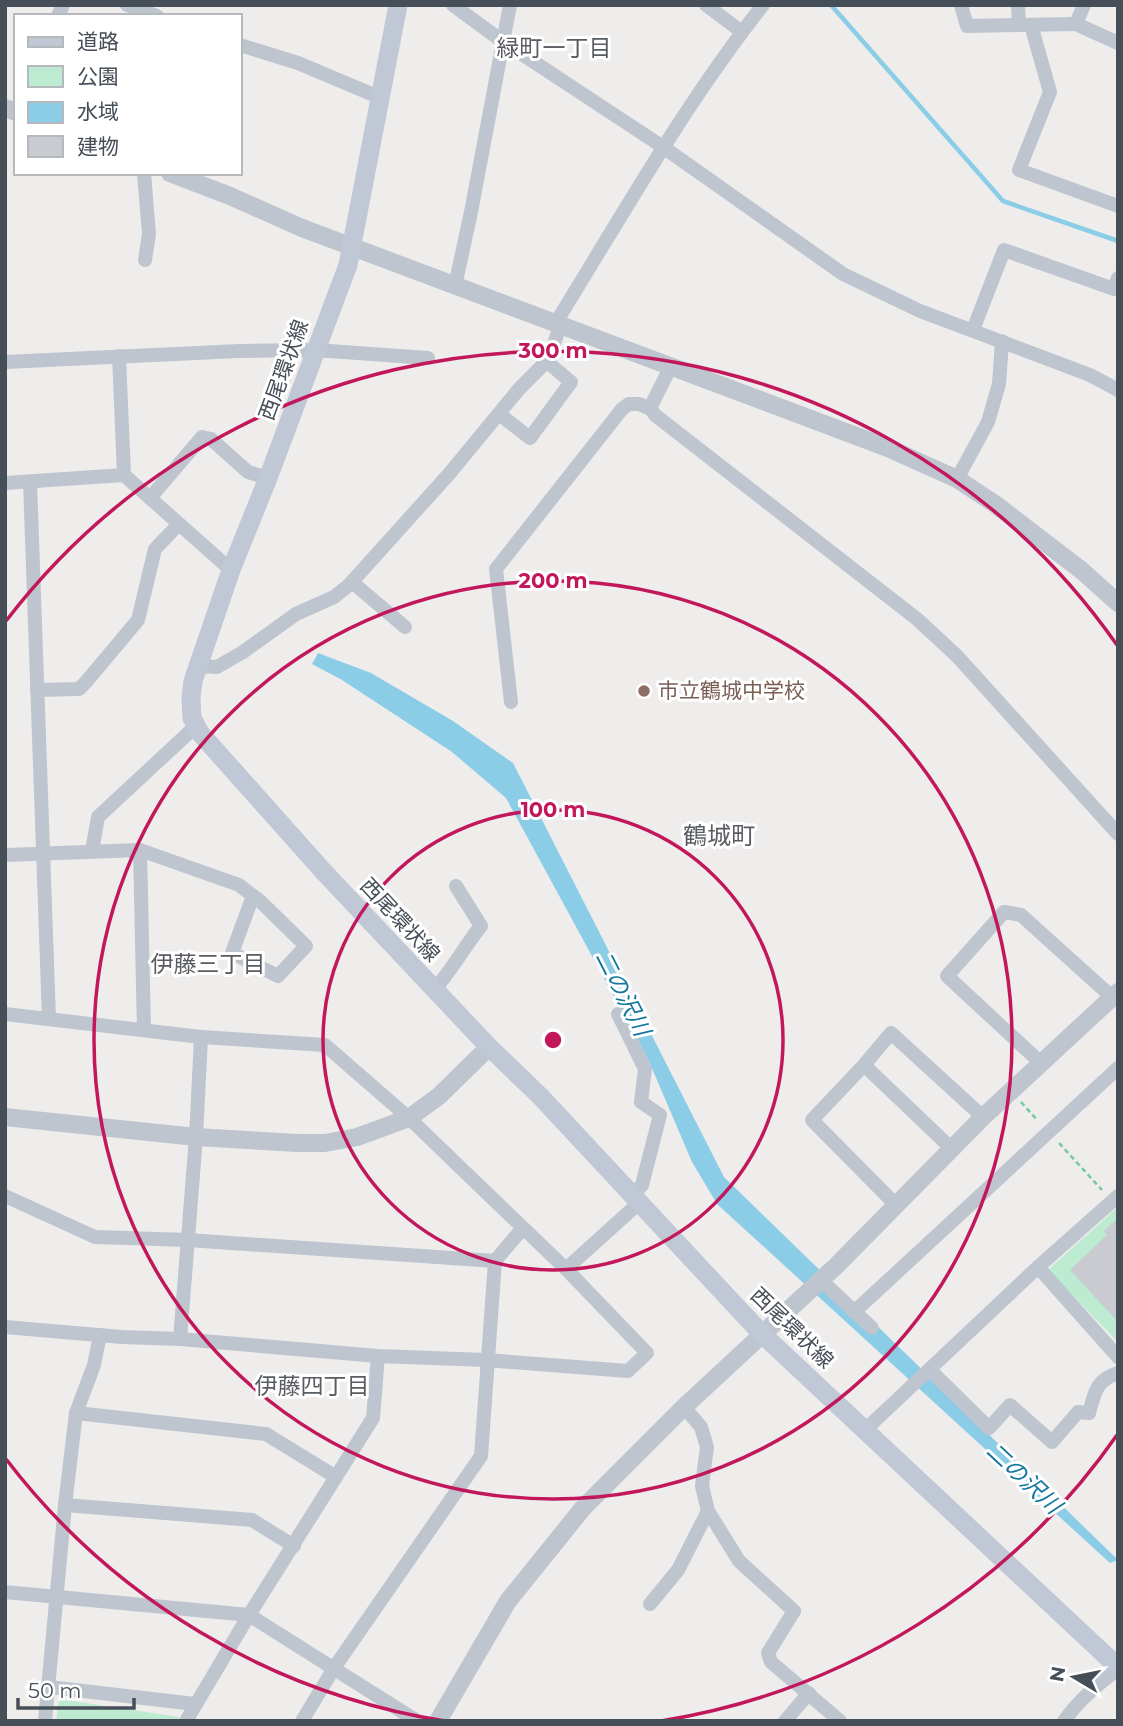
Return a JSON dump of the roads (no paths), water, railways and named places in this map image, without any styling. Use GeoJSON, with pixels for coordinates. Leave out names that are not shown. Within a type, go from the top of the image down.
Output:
{"type":"FeatureCollection","features":[{"type":"Feature","properties":{"kind":"main road","name":"西尾環状線"},"geometry":{"type":"LineString","coordinates":[[398,5],[348,265],[231,570],[193,681],[192,718],[207,743],[434,990],[540,1096],[761,1333],[1118,1668]]}},
{"type":"Feature","properties":{"kind":"street"},"geometry":{"type":"LineString","coordinates":[[127,5],[152,14]]}},
{"type":"Feature","properties":{"kind":"street"},"geometry":{"type":"LineString","coordinates":[[453,5],[502,41],[663,147],[843,274],[920,311],[1090,375],[1118,390]]}},
{"type":"Feature","properties":{"kind":"street"},"geometry":{"type":"LineString","coordinates":[[455,286],[510,5]]}},
{"type":"Feature","properties":{"kind":"street"},"geometry":{"type":"LineString","coordinates":[[706,5],[741,32]]}},
{"type":"Feature","properties":{"kind":"street"},"geometry":{"type":"LineString","coordinates":[[199,666],[217,667],[296,614],[334,597],[352,582],[449,474],[545,360],[557,325],[663,147],[741,32],[763,5]]}},
{"type":"Feature","properties":{"kind":"street"},"geometry":{"type":"LineString","coordinates":[[961,5],[967,26],[1076,24],[1118,43]]}},
{"type":"Feature","properties":{"kind":"street"},"geometry":{"type":"LineString","coordinates":[[1018,5],[1049,92],[1019,170],[1118,206]]}},
{"type":"Feature","properties":{"kind":"street"},"geometry":{"type":"LineString","coordinates":[[1076,24],[1084,5]]}},
{"type":"Feature","properties":{"kind":"street"},"geometry":{"type":"LineString","coordinates":[[242,46],[298,63],[381,98]]}},
{"type":"Feature","properties":{"kind":"street"},"geometry":{"type":"LineString","coordinates":[[144,175],[149,234],[145,260]]}},
{"type":"Feature","properties":{"kind":"street"},"geometry":{"type":"LineString","coordinates":[[175,175],[302,228],[888,448],[957,479],[995,503],[1081,570],[1118,603]]}},
{"type":"Feature","properties":{"kind":"street"},"geometry":{"type":"LineString","coordinates":[[973,330],[1004,250],[1117,286]]}},
{"type":"Feature","properties":{"kind":"street"},"geometry":{"type":"LineString","coordinates":[[957,479],[988,422],[999,384],[1002,341]]}},
{"type":"Feature","properties":{"kind":"street"},"geometry":{"type":"LineString","coordinates":[[5,362],[315,350],[428,358]]}},
{"type":"Feature","properties":{"kind":"street"},"geometry":{"type":"LineString","coordinates":[[120,356],[124,475]]}},
{"type":"Feature","properties":{"kind":"street"},"geometry":{"type":"LineString","coordinates":[[499,414],[530,438],[571,383],[545,360]]}},
{"type":"Feature","properties":{"kind":"street"},"geometry":{"type":"LineString","coordinates":[[651,409],[670,368]]}},
{"type":"Feature","properties":{"kind":"street"},"geometry":{"type":"LineString","coordinates":[[511,702],[496,569],[622,409],[629,404],[639,404],[651,409],[655,415],[917,619],[957,656],[1118,834]]}},
{"type":"Feature","properties":{"kind":"street"},"geometry":{"type":"LineString","coordinates":[[150,498],[202,437],[211,439],[248,472],[268,478]]}},
{"type":"Feature","properties":{"kind":"street"},"geometry":{"type":"LineString","coordinates":[[5,483],[124,475],[231,570]]}},
{"type":"Feature","properties":{"kind":"street"},"geometry":{"type":"LineString","coordinates":[[30,482],[49,1019]]}},
{"type":"Feature","properties":{"kind":"street"},"geometry":{"type":"LineString","coordinates":[[37,690],[79,689],[86,682],[138,620],[155,549],[179,524]]}},
{"type":"Feature","properties":{"kind":"street"},"geometry":{"type":"LineString","coordinates":[[352,582],[405,627]]}},
{"type":"Feature","properties":{"kind":"street"},"geometry":{"type":"LineString","coordinates":[[92,851],[98,817],[196,726]]}},
{"type":"Feature","properties":{"kind":"street"},"geometry":{"type":"LineString","coordinates":[[5,855],[140,850],[239,885],[253,896],[306,946],[278,976],[232,953],[253,896]]}},
{"type":"Feature","properties":{"kind":"street"},"geometry":{"type":"LineString","coordinates":[[140,850],[144,1030]]}},
{"type":"Feature","properties":{"kind":"street"},"geometry":{"type":"LineString","coordinates":[[434,990],[452,971],[464,946],[481,926],[456,886]]}},
{"type":"Feature","properties":{"kind":"street"},"geometry":{"type":"LineString","coordinates":[[438,1721],[508,1601],[583,1508],[684,1407],[897,1206],[983,1117],[1012,1092],[1042,1064],[1115,995],[1021,915],[1004,912],[947,976],[1042,1064]]}},
{"type":"Feature","properties":{"kind":"street"},"geometry":{"type":"LineString","coordinates":[[5,1014],[201,1037],[325,1045],[409,1118],[566,1269],[647,1353],[628,1371],[486,1360],[378,1356],[5,1327]]}},
{"type":"Feature","properties":{"kind":"street"},"geometry":{"type":"LineString","coordinates":[[566,1269],[636,1198],[642,1185],[660,1115],[641,1102],[645,1069],[618,1014]]}},
{"type":"Feature","properties":{"kind":"street"},"geometry":{"type":"LineString","coordinates":[[897,1206],[812,1120],[891,1034],[983,1117]]}},
{"type":"Feature","properties":{"kind":"street"},"geometry":{"type":"LineString","coordinates":[[180,1339],[201,1037]]}},
{"type":"Feature","properties":{"kind":"street"},"geometry":{"type":"LineString","coordinates":[[5,1117],[196,1137],[325,1143],[357,1137],[409,1118],[439,1096],[489,1047]]}},
{"type":"Feature","properties":{"kind":"street"},"geometry":{"type":"LineString","coordinates":[[864,1065],[953,1150]]}},
{"type":"Feature","properties":{"kind":"street"},"geometry":{"type":"LineString","coordinates":[[854,1312],[1118,1068]]}},
{"type":"Feature","properties":{"kind":"street"},"geometry":{"type":"LineString","coordinates":[[5,1196],[95,1237],[188,1240],[495,1261]]}},
{"type":"Feature","properties":{"kind":"street"},"geometry":{"type":"LineString","coordinates":[[866,1429],[1115,1198]]}},
{"type":"Feature","properties":{"kind":"street"},"geometry":{"type":"LineString","coordinates":[[302,1721],[334,1668],[481,1456],[495,1261],[523,1229]]}},
{"type":"Feature","properties":{"kind":"street"},"geometry":{"type":"LineString","coordinates":[[1038,1267],[1118,1357]]}},
{"type":"Feature","properties":{"kind":"street"},"geometry":{"type":"LineString","coordinates":[[821,1280],[872,1328]]}},
{"type":"Feature","properties":{"kind":"street"},"geometry":{"type":"LineString","coordinates":[[45,1721],[76,1413],[94,1365],[100,1335]]}},
{"type":"Feature","properties":{"kind":"street"},"geometry":{"type":"LineString","coordinates":[[186,1721],[373,1418],[378,1356]]}},
{"type":"Feature","properties":{"kind":"street"},"geometry":{"type":"LineString","coordinates":[[930,1370],[989,1428],[1010,1405],[1052,1442],[1078,1412],[1089,1413],[1095,1392],[1104,1377],[1118,1373]]}},
{"type":"Feature","properties":{"kind":"street"},"geometry":{"type":"LineString","coordinates":[[684,1407],[701,1427],[707,1447],[702,1486],[708,1511],[739,1561],[794,1611],[768,1653],[771,1662],[840,1721]]}},
{"type":"Feature","properties":{"kind":"street"},"geometry":{"type":"LineString","coordinates":[[76,1413],[266,1434],[335,1477]]}},
{"type":"Feature","properties":{"kind":"street"},"geometry":{"type":"LineString","coordinates":[[65,1505],[251,1521],[294,1546]]}},
{"type":"Feature","properties":{"kind":"street"},"geometry":{"type":"LineString","coordinates":[[650,1604],[678,1570],[708,1511]]}},
{"type":"Feature","properties":{"kind":"street"},"geometry":{"type":"LineString","coordinates":[[5,1592],[249,1615],[417,1721]]}},
{"type":"Feature","properties":{"kind":"street"},"geometry":{"type":"LineString","coordinates":[[1064,1721],[1074,1707],[1118,1668]]}},
{"type":"Feature","properties":{"kind":"street"},"geometry":{"type":"LineString","coordinates":[[49,1687],[195,1704]]}},
{"type":"Feature","properties":{"kind":"street"},"geometry":{"type":"LineString","coordinates":[[785,1721],[809,1693]]}},
{"type":"Feature","properties":{"kind":"water","name":"二の沢川"},"geometry":{"type":"Polygon","coordinates":[[[318,653],[371,673],[453,721],[513,763],[724,1177],[1118,1560],[1110,1563],[717,1204],[692,1162],[648,1059],[506,798],[452,752],[342,680],[312,664],[318,653]]]}},
{"type":"Feature","properties":{"kind":"waterway"},"geometry":{"type":"LineString","coordinates":[[831,5],[1003,201],[1118,241]]}},
{"type":"Feature","properties":{"kind":"place","name":"市立鶴城中学校"},"geometry":{"type":"Point","coordinates":[644,691]}},
{"type":"Feature","properties":{"kind":"district","name":"緑町一丁目"},"geometry":{"type":"Point","coordinates":[554,48]}},
{"type":"Feature","properties":{"kind":"district","name":"鶴城町"},"geometry":{"type":"Point","coordinates":[719,836]}},
{"type":"Feature","properties":{"kind":"district","name":"伊藤三丁目"},"geometry":{"type":"Point","coordinates":[208,964]}},
{"type":"Feature","properties":{"kind":"district","name":"伊藤四丁目"},"geometry":{"type":"Point","coordinates":[312,1386]}}]}
